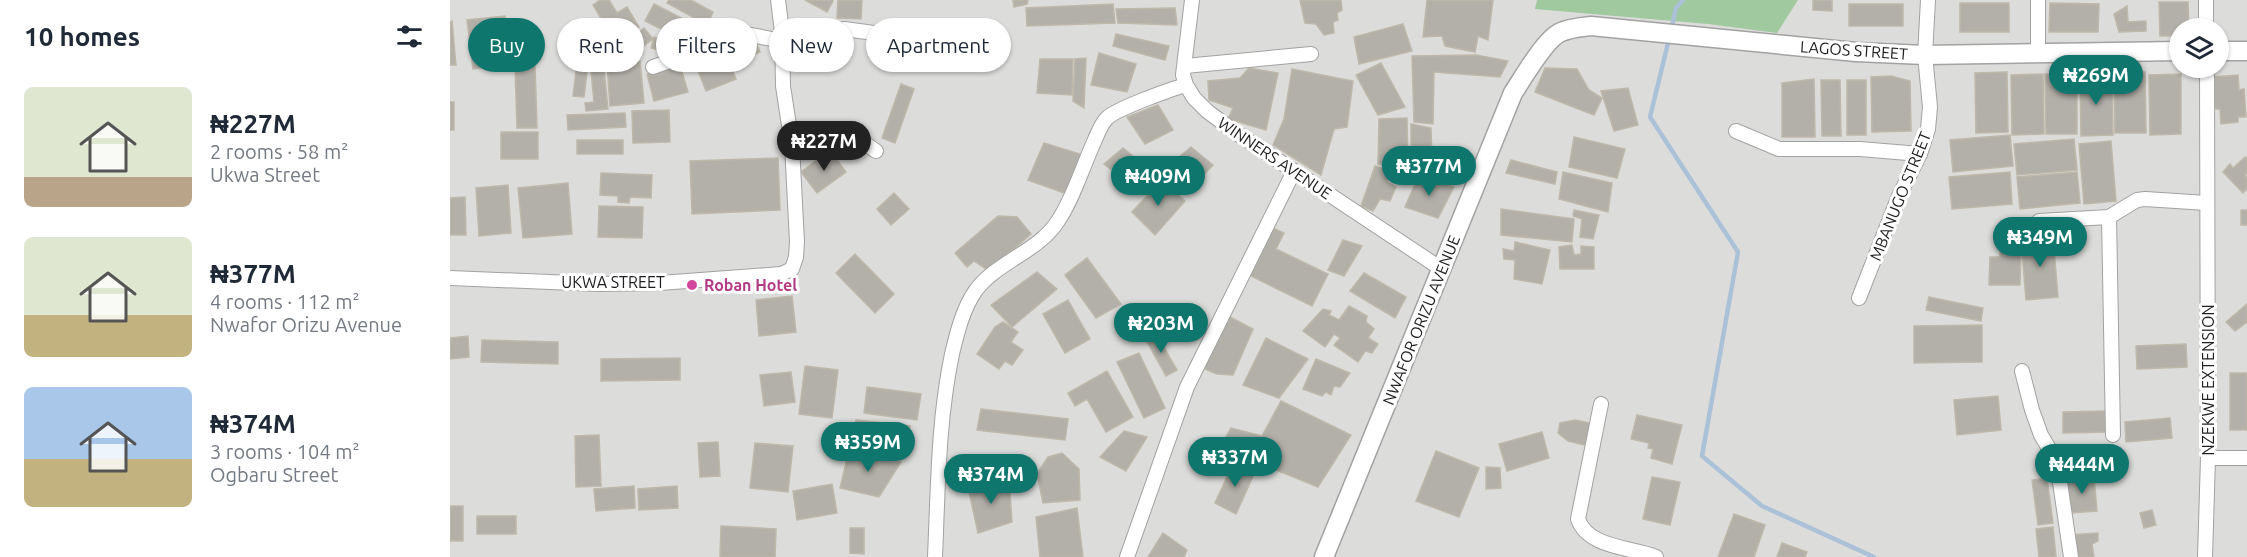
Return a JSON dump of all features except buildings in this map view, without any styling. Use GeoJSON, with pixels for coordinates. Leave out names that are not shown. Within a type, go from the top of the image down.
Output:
{"type":"FeatureCollection","features":[{"type":"Feature","properties":{"kind":"street","name":"UKWA STREET"},"geometry":{"type":"LineString","coordinates":[[778,0],[780,18]]}},
{"type":"Feature","properties":{"kind":"street"},"geometry":{"type":"LineString","coordinates":[[935,557],[938,456],[948,373],[957,333],[974,293],[986,279],[1043,238],[1056,224],[1066,209],[1107,118],[1186,84],[1183,75],[1192,0]]}},
{"type":"Feature","properties":{"kind":"street","name":"MBANUGO STREET"},"geometry":{"type":"LineString","coordinates":[[1859,298],[1899,196],[1920,154],[1928,129],[1930,107],[1925,55],[1928,0]]}},
{"type":"Feature","properties":{"kind":"street"},"geometry":{"type":"LineString","coordinates":[[2038,0],[2038,54]]}},
{"type":"Feature","properties":{"kind":"street"},"geometry":{"type":"LineString","coordinates":[[2206,0],[2206,18]]}},
{"type":"Feature","properties":{"kind":"street","name":"LAGOS STREET"},"geometry":{"type":"LineString","coordinates":[[1539,53],[1556,34],[1565,30],[1591,26],[1856,52],[1925,55],[2169,51]]}},
{"type":"Feature","properties":{"kind":"street"},"geometry":{"type":"LineString","coordinates":[[653,67],[746,34],[769,38]]}},
{"type":"Feature","properties":{"kind":"street"},"geometry":{"type":"LineString","coordinates":[[2229,51],[2247,51]]}},
{"type":"Feature","properties":{"kind":"street","name":"NWAFOR ORIZU AVENUE"},"geometry":{"type":"LineString","coordinates":[[1324,557],[1443,270],[1513,93],[1539,53]]}},
{"type":"Feature","properties":{"kind":"street"},"geometry":{"type":"LineString","coordinates":[[1185,66],[1311,54]]}},
{"type":"Feature","properties":{"kind":"street","name":"UKWA STREET"},"geometry":{"type":"LineString","coordinates":[[450,278],[598,284],[660,283],[781,274],[792,269],[796,257],[792,145],[783,72]]}},
{"type":"Feature","properties":{"kind":"street","name":"NZEKWE EXTENSION"},"geometry":{"type":"LineString","coordinates":[[2205,557],[2208,458],[2207,78]]}},
{"type":"Feature","properties":{"kind":"street","name":"WINNERS AVENUE"},"geometry":{"type":"LineString","coordinates":[[1186,84],[1194,98],[1207,111],[1443,270]]}},
{"type":"Feature","properties":{"kind":"street"},"geometry":{"type":"LineString","coordinates":[[1736,131],[1779,149],[1860,149],[1920,154]]}},
{"type":"Feature","properties":{"kind":"street"},"geometry":{"type":"LineString","coordinates":[[792,145],[851,139],[863,142],[876,151]]}},
{"type":"Feature","properties":{"kind":"street"},"geometry":{"type":"LineString","coordinates":[[1127,557],[1187,387],[1294,171]]}},
{"type":"Feature","properties":{"kind":"street"},"geometry":{"type":"LineString","coordinates":[[2038,220],[2109,217],[2145,199],[2207,203]]}},
{"type":"Feature","properties":{"kind":"street"},"geometry":{"type":"LineString","coordinates":[[2109,217],[2113,435]]}},
{"type":"Feature","properties":{"kind":"street"},"geometry":{"type":"LineString","coordinates":[[2022,371],[2041,435],[2057,462],[2071,557]]}},
{"type":"Feature","properties":{"kind":"street"},"geometry":{"type":"LineString","coordinates":[[1601,404],[1578,519],[1592,538],[1617,552],[1656,557]]}},
{"type":"Feature","properties":{"kind":"street"},"geometry":{"type":"LineString","coordinates":[[2208,458],[2247,458]]}},
{"type":"Feature","properties":{"kind":"shaded area"},"geometry":{"type":"Polygon","coordinates":[[[450,0],[2247,0],[2247,557],[450,557],[450,0]]]}},
{"type":"Feature","properties":{"kind":"green space"},"geometry":{"type":"Polygon","coordinates":[[[1537,0],[1798,0],[1777,33],[1708,24],[1535,9],[1537,0]]]}},
{"type":"Feature","properties":{"kind":"waterway"},"geometry":{"type":"LineString","coordinates":[[1671,30],[1676,8],[1683,0]]}},
{"type":"Feature","properties":{"kind":"waterway"},"geometry":{"type":"LineString","coordinates":[[1669,39],[1650,117],[1738,252],[1702,456],[1762,506],[1874,557]]}},
{"type":"Feature","properties":{"kind":"place","name":"Roban Hotel"},"geometry":{"type":"Point","coordinates":[692,285]}}]}
